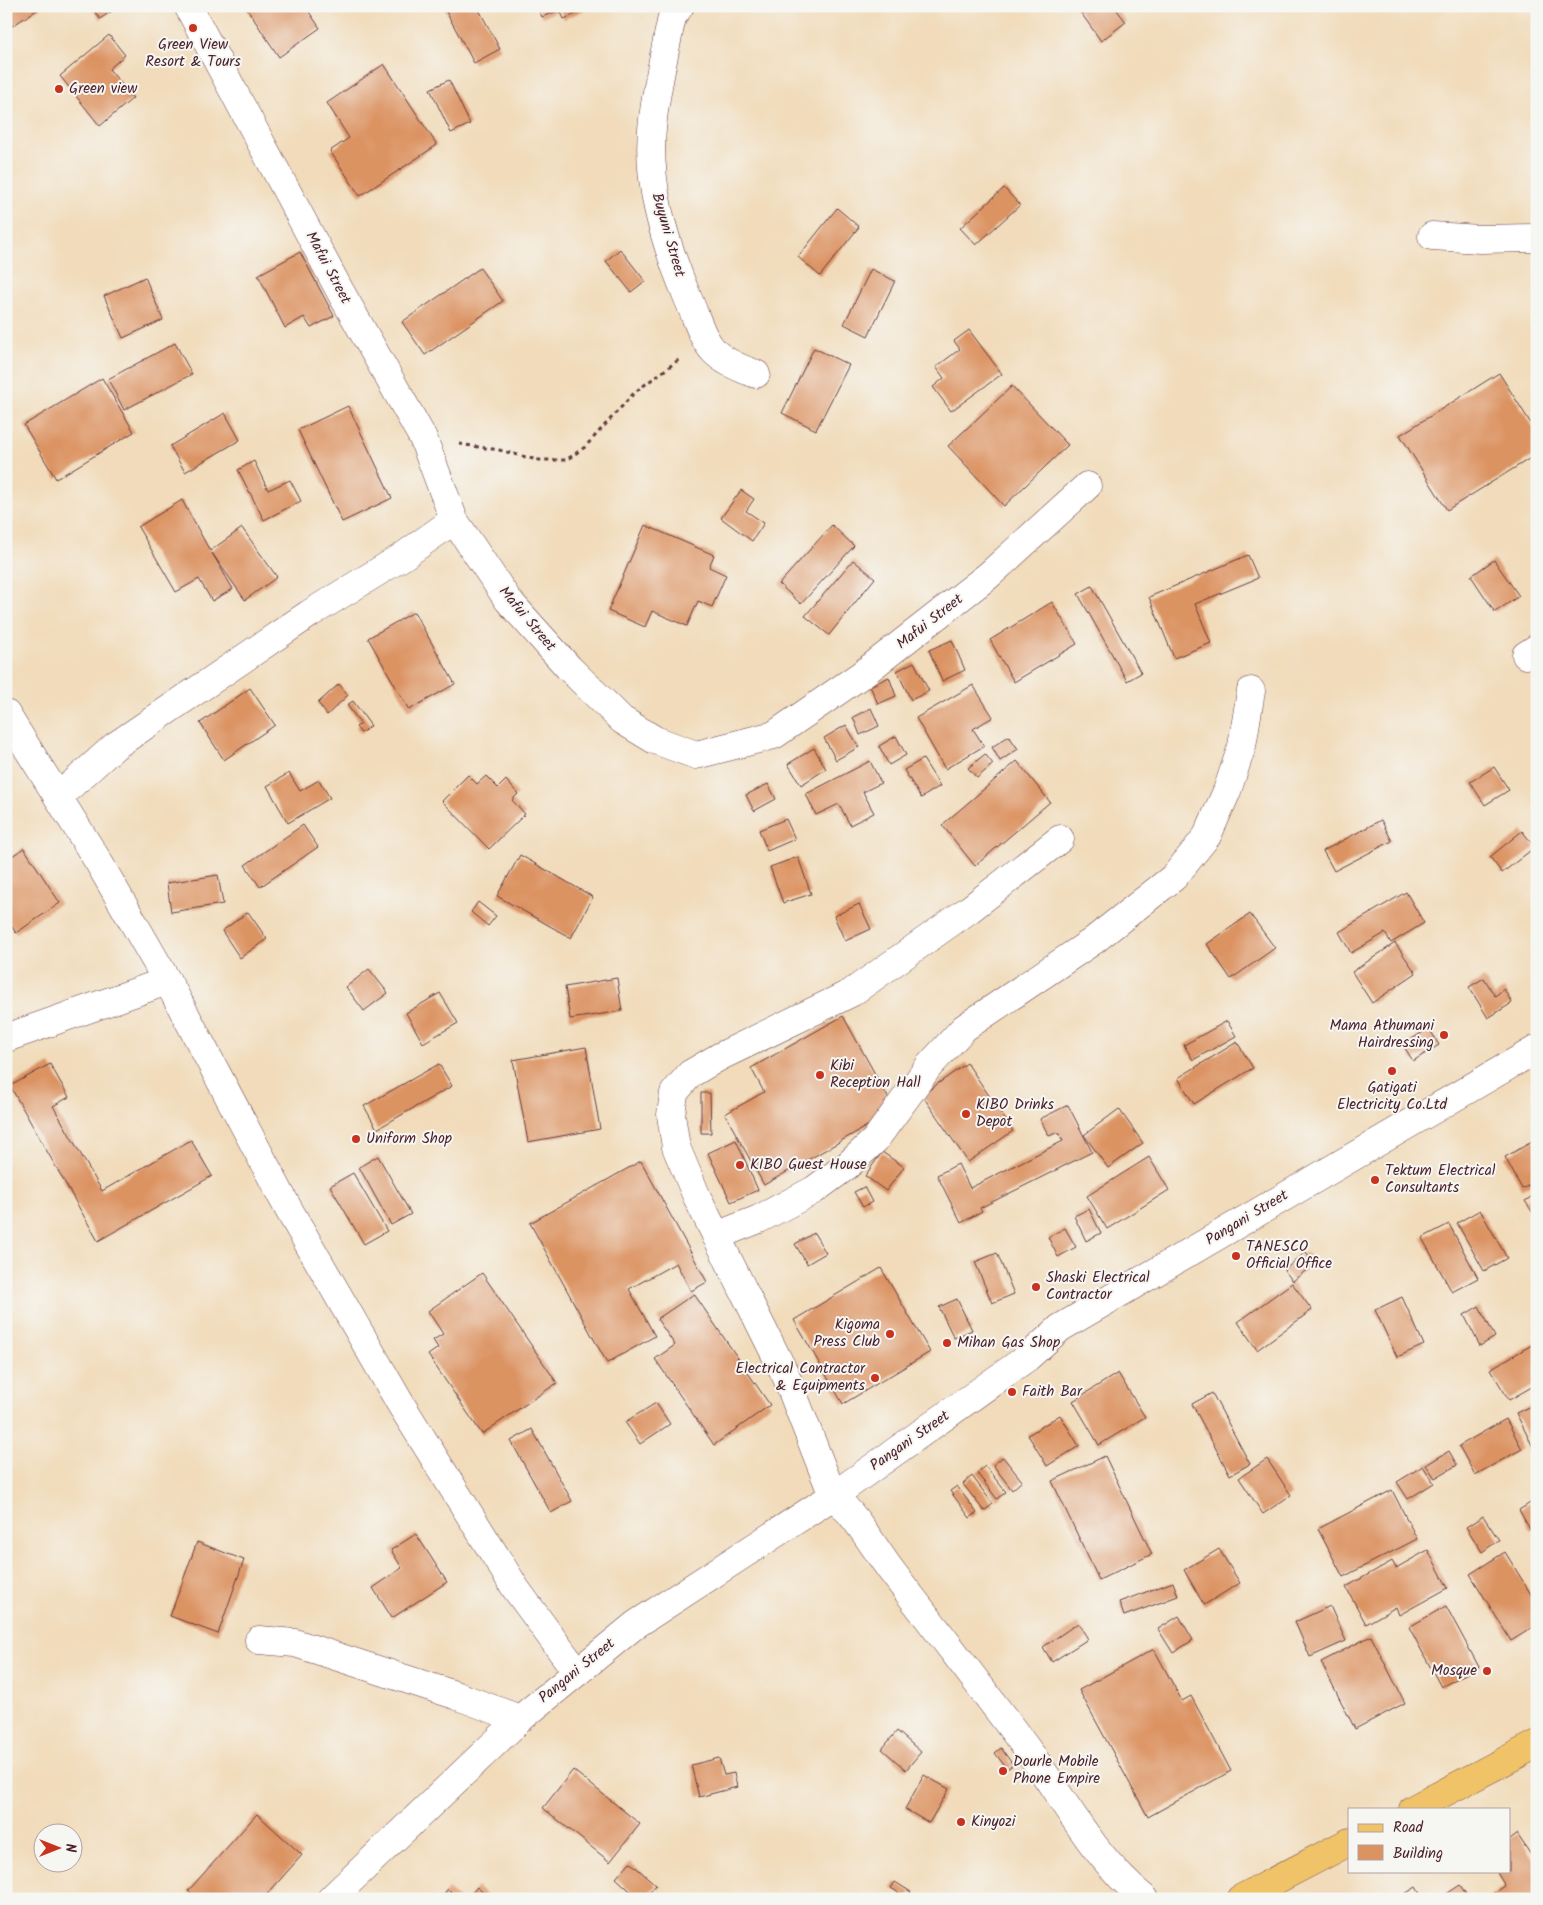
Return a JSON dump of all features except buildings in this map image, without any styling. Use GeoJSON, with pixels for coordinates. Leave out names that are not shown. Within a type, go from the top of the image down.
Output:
{"type":"FeatureCollection","features":[{"type":"Feature","properties":{"kind":"main road"},"geometry":{"type":"LineString","coordinates":[[1415,1808],[1537,1744]]}},
{"type":"Feature","properties":{"kind":"main road"},"geometry":{"type":"LineString","coordinates":[[1240,1899],[1348,1843]]}},
{"type":"Feature","properties":{"kind":"street","name":"Mafui Street"},"geometry":{"type":"LineString","coordinates":[[188,6],[340,291],[423,438],[454,520],[508,600],[569,668],[622,720],[655,740],[696,755],[774,735],[862,676],[989,575],[1087,486]]}},
{"type":"Feature","properties":{"kind":"street","name":"Buyuni Street"},"geometry":{"type":"LineString","coordinates":[[680,6],[672,18],[652,120],[652,172],[661,223],[680,280],[705,341],[720,357],[734,367],[756,374]]}},
{"type":"Feature","properties":{"kind":"street"},"geometry":{"type":"LineString","coordinates":[[1432,236],[1480,239],[1537,238]]}},
{"type":"Feature","properties":{"kind":"street"},"geometry":{"type":"LineString","coordinates":[[58,797],[115,746],[309,614],[402,557],[454,520]]}},
{"type":"Feature","properties":{"kind":"street"},"geometry":{"type":"LineString","coordinates":[[716,1236],[759,1219],[814,1190],[848,1165],[875,1140],[929,1066],[964,1028],[1093,942],[1174,877],[1207,836],[1227,792],[1242,746],[1251,690]]}},
{"type":"Feature","properties":{"kind":"street"},"geometry":{"type":"LineString","coordinates":[[6,714],[98,861],[166,980],[289,1210],[400,1403],[516,1590],[576,1671]]}},
{"type":"Feature","properties":{"kind":"street"},"geometry":{"type":"LineString","coordinates":[[1060,839],[970,909],[852,993],[719,1057],[690,1074],[674,1093],[671,1115],[676,1147],[716,1236],[786,1376],[832,1496],[849,1509],[883,1559],[985,1692],[1100,1855],[1145,1899]]}},
{"type":"Feature","properties":{"kind":"street"},"geometry":{"type":"LineString","coordinates":[[6,1038],[166,980]]}},
{"type":"Feature","properties":{"kind":"street","name":"Pangani Street"},"geometry":{"type":"LineString","coordinates":[[331,1899],[520,1719],[576,1671],[635,1625],[832,1496],[1028,1357],[1060,1328],[1537,1049]]}},
{"type":"Feature","properties":{"kind":"street"},"geometry":{"type":"LineString","coordinates":[[259,1640],[295,1643],[455,1695],[520,1719]]}},
{"type":"Feature","properties":{"kind":"path"},"geometry":{"type":"LineString","coordinates":[[423,438],[499,450],[537,460],[566,460],[585,447],[635,392],[705,341]]}},
{"type":"Feature","properties":{"kind":"place","name":"Green View Resort & Tours"},"geometry":{"type":"Point","coordinates":[193,28]}},
{"type":"Feature","properties":{"kind":"place","name":"Green view"},"geometry":{"type":"Point","coordinates":[59,89]}},
{"type":"Feature","properties":{"kind":"place","name":"Mama Athumani Hairdressing"},"geometry":{"type":"Point","coordinates":[1444,1035]}},
{"type":"Feature","properties":{"kind":"place","name":"Gatigati Electricity Co.Ltd"},"geometry":{"type":"Point","coordinates":[1392,1071]}},
{"type":"Feature","properties":{"kind":"place","name":"Kibi Reception Hall"},"geometry":{"type":"Point","coordinates":[820,1075]}},
{"type":"Feature","properties":{"kind":"place","name":"KIBO Drinks Depot"},"geometry":{"type":"Point","coordinates":[966,1114]}},
{"type":"Feature","properties":{"kind":"place","name":"Uniform Shop"},"geometry":{"type":"Point","coordinates":[356,1139]}},
{"type":"Feature","properties":{"kind":"place","name":"KIBO Guest House"},"geometry":{"type":"Point","coordinates":[740,1165]}},
{"type":"Feature","properties":{"kind":"place","name":"Tektum Electrical Consultants"},"geometry":{"type":"Point","coordinates":[1375,1180]}},
{"type":"Feature","properties":{"kind":"place","name":"TANESCO Official Office"},"geometry":{"type":"Point","coordinates":[1236,1256]}},
{"type":"Feature","properties":{"kind":"place","name":"Shaski Electrical Contractor"},"geometry":{"type":"Point","coordinates":[1036,1287]}},
{"type":"Feature","properties":{"kind":"place","name":"Kigoma Press Club"},"geometry":{"type":"Point","coordinates":[890,1334]}},
{"type":"Feature","properties":{"kind":"place","name":"Mihan Gas Shop"},"geometry":{"type":"Point","coordinates":[947,1343]}},
{"type":"Feature","properties":{"kind":"place","name":"Electrical Contractor & Equipments"},"geometry":{"type":"Point","coordinates":[875,1378]}},
{"type":"Feature","properties":{"kind":"place","name":"Faith Bar"},"geometry":{"type":"Point","coordinates":[1012,1392]}},
{"type":"Feature","properties":{"kind":"place","name":"Mosque"},"geometry":{"type":"Point","coordinates":[1487,1671]}},
{"type":"Feature","properties":{"kind":"place","name":"Dourle Mobile Phone Empire"},"geometry":{"type":"Point","coordinates":[1003,1771]}},
{"type":"Feature","properties":{"kind":"place","name":"Kinyozi"},"geometry":{"type":"Point","coordinates":[961,1822]}}]}
